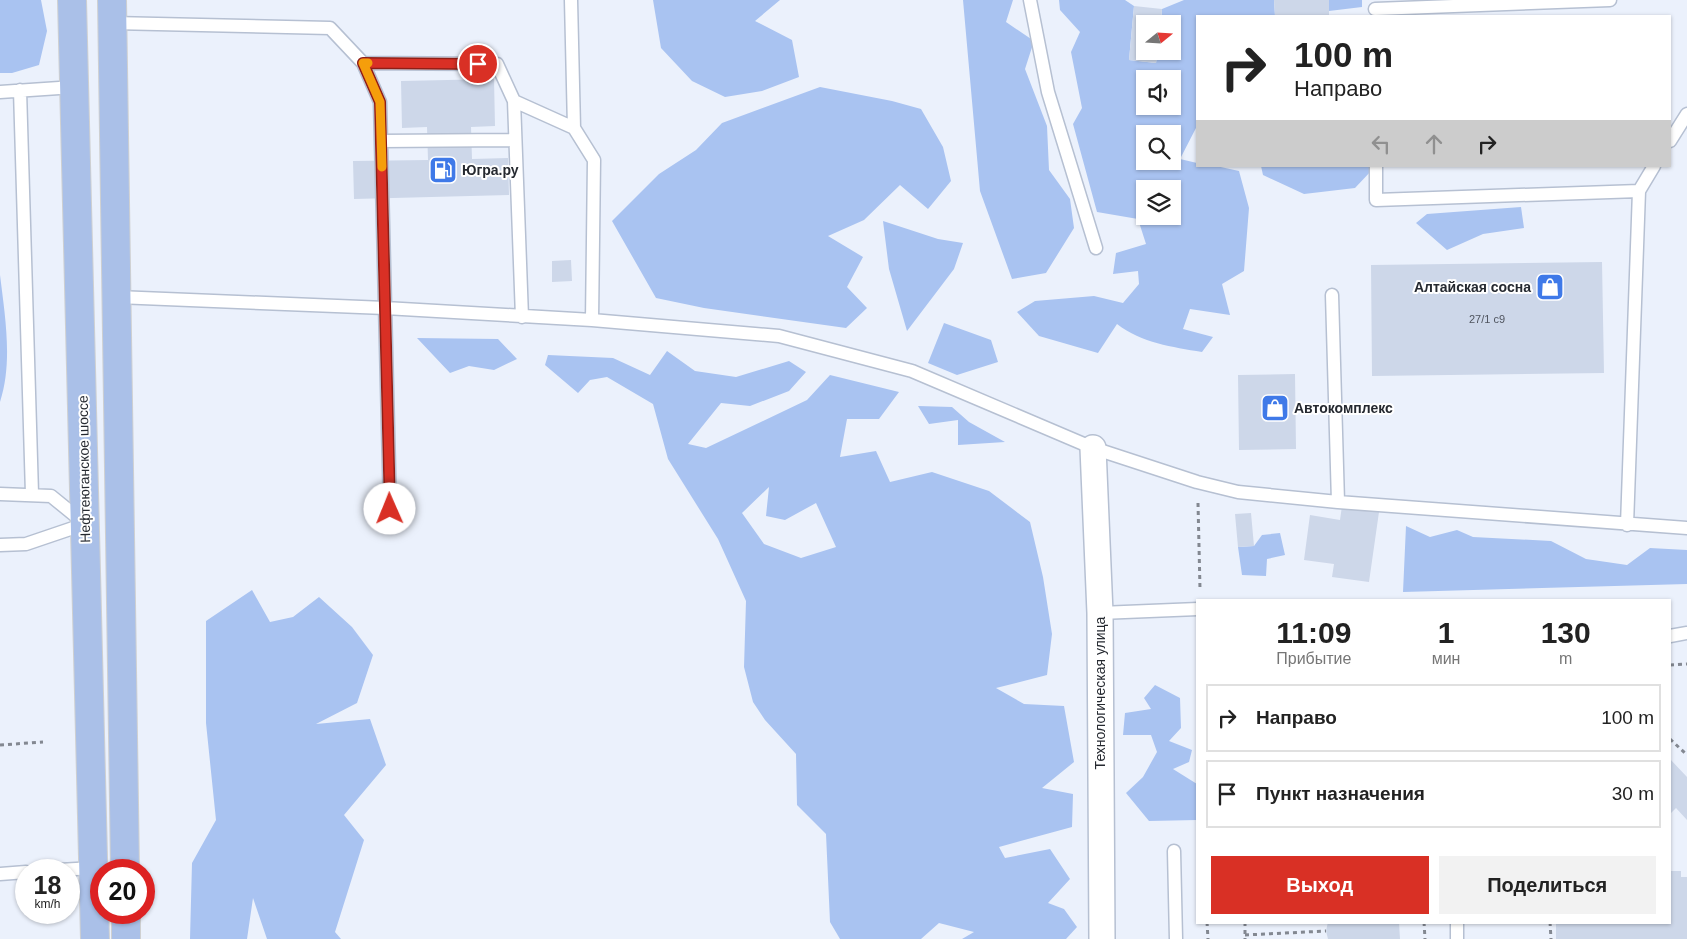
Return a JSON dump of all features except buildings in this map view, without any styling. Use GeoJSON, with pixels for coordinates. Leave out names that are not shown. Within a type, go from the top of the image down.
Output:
{"type":"FeatureCollection","features":[{"type":"Feature","properties":{"kind":"main road","name":"Нефтеюганское шоссе"},"geometry":{"type":"LineString","coordinates":[[72,0],[93,859]]}},
{"type":"Feature","properties":{"kind":"main road"},"geometry":{"type":"LineString","coordinates":[[112,11],[126,859]]}},
{"type":"Feature","properties":{"kind":"main road","name":"Нефтеюганское шоссе"},"geometry":{"type":"LineString","coordinates":[[94,924],[94,939]]}},
{"type":"Feature","properties":{"kind":"main road"},"geometry":{"type":"LineString","coordinates":[[126,924],[126,939]]}},
{"type":"Feature","properties":{"kind":"street","name":"Технологическая улица"},"geometry":{"type":"LineString","coordinates":[[1093,448],[1100,614],[1102,939]]}},
{"type":"Feature","properties":{"kind":"lane"},"geometry":{"type":"LineString","coordinates":[[571,0],[574,128],[594,160],[592,320]]}},
{"type":"Feature","properties":{"kind":"lane"},"geometry":{"type":"LineString","coordinates":[[1030,0],[1048,92],[1096,248]]}},
{"type":"Feature","properties":{"kind":"lane"},"geometry":{"type":"LineString","coordinates":[[1375,8],[1610,0]]}},
{"type":"Feature","properties":{"kind":"lane"},"geometry":{"type":"LineString","coordinates":[[112,11],[330,28],[363,63],[380,102],[390,509]]}},
{"type":"Feature","properties":{"kind":"lane"},"geometry":{"type":"LineString","coordinates":[[363,63],[497,64],[514,101],[522,317]]}},
{"type":"Feature","properties":{"kind":"lane"},"geometry":{"type":"LineString","coordinates":[[0,92],[74,87]]}},
{"type":"Feature","properties":{"kind":"lane"},"geometry":{"type":"LineString","coordinates":[[20,90],[32,494]]}},
{"type":"Feature","properties":{"kind":"lane"},"geometry":{"type":"LineString","coordinates":[[514,101],[574,128]]}},
{"type":"Feature","properties":{"kind":"lane"},"geometry":{"type":"LineString","coordinates":[[1671,139],[1687,114]]}},
{"type":"Feature","properties":{"kind":"lane"},"geometry":{"type":"LineString","coordinates":[[381,141],[515,140]]}},
{"type":"Feature","properties":{"kind":"lane"},"geometry":{"type":"LineString","coordinates":[[1376,167],[1376,200],[1639,191]]}},
{"type":"Feature","properties":{"kind":"lane"},"geometry":{"type":"LineString","coordinates":[[1627,525],[1639,191],[1653,167]]}},
{"type":"Feature","properties":{"kind":"lane"},"geometry":{"type":"LineString","coordinates":[[117,296],[385,308],[592,320],[778,336],[912,371],[1093,448],[1197,482],[1238,492],[1338,502],[1687,528]]}},
{"type":"Feature","properties":{"kind":"lane"},"geometry":{"type":"LineString","coordinates":[[1332,296],[1338,502]]}},
{"type":"Feature","properties":{"kind":"lane"},"geometry":{"type":"LineString","coordinates":[[0,494],[51,496],[85,524]]}},
{"type":"Feature","properties":{"kind":"lane"},"geometry":{"type":"LineString","coordinates":[[0,545],[26,544],[85,524]]}},
{"type":"Feature","properties":{"kind":"lane"},"geometry":{"type":"LineString","coordinates":[[1100,614],[1196,609]]}},
{"type":"Feature","properties":{"kind":"lane"},"geometry":{"type":"LineString","coordinates":[[1671,636],[1687,633]]}},
{"type":"Feature","properties":{"kind":"lane"},"geometry":{"type":"LineString","coordinates":[[1174,851],[1176,939]]}},
{"type":"Feature","properties":{"kind":"lane"},"geometry":{"type":"LineString","coordinates":[[0,874],[15,873]]}},
{"type":"Feature","properties":{"kind":"lane"},"geometry":{"type":"LineString","coordinates":[[1457,924],[1458,939]]}},
{"type":"Feature","properties":{"kind":"path"},"geometry":{"type":"LineString","coordinates":[[1197,482],[1200,590]]}},
{"type":"Feature","properties":{"kind":"path"},"geometry":{"type":"LineString","coordinates":[[1671,665],[1687,664]]}},
{"type":"Feature","properties":{"kind":"path"},"geometry":{"type":"LineString","coordinates":[[1671,740],[1687,755]]}},
{"type":"Feature","properties":{"kind":"path"},"geometry":{"type":"LineString","coordinates":[[0,745],[43,742]]}},
{"type":"Feature","properties":{"kind":"path"},"geometry":{"type":"LineString","coordinates":[[1207,924],[1208,939]]}},
{"type":"Feature","properties":{"kind":"path"},"geometry":{"type":"LineString","coordinates":[[1244,924],[1245,937],[1326,931]]}},
{"type":"Feature","properties":{"kind":"path"},"geometry":{"type":"LineString","coordinates":[[1424,924],[1425,939]]}},
{"type":"Feature","properties":{"kind":"path"},"geometry":{"type":"LineString","coordinates":[[1550,924],[1551,939]]}},
{"type":"Feature","properties":{"kind":"shaded area"},"geometry":{"type":"Polygon","coordinates":[[[0,0],[41,0],[47,31],[39,65],[12,73],[0,73],[0,0]]]}},
{"type":"Feature","properties":{"kind":"shaded area"},"geometry":{"type":"Polygon","coordinates":[[[653,0],[780,0],[755,21],[792,40],[799,77],[762,91],[725,97],[692,81],[661,48],[653,0]]]}},
{"type":"Feature","properties":{"kind":"shaded area"},"geometry":{"type":"Polygon","coordinates":[[[963,0],[1013,0],[1006,22],[1034,41],[1025,69],[1047,126],[1049,170],[1070,199],[1074,228],[1046,273],[1012,279],[980,191],[963,0]]]}},
{"type":"Feature","properties":{"kind":"shaded area"},"geometry":{"type":"Polygon","coordinates":[[[1059,0],[1125,0],[1134,6],[1129,60],[1156,63],[1156,60],[1181,60],[1181,15],[1162,15],[1162,9],[1184,0],[1274,0],[1275,15],[1196,15],[1196,128],[1181,157],[1181,125],[1136,125],[1136,170],[1181,170],[1181,159],[1196,163],[1196,167],[1221,167],[1239,171],[1249,208],[1244,271],[1222,284],[1230,315],[1190,309],[1183,329],[1213,337],[1202,352],[1147,340],[1117,324],[1098,353],[1039,336],[1017,312],[1035,301],[1094,296],[1123,303],[1139,284],[1138,271],[1113,274],[1116,253],[1146,244],[1140,225],[1181,225],[1181,180],[1136,180],[1136,219],[1097,212],[1073,124],[1082,108],[1071,52],[1080,32],[1060,10],[1059,0]]]}},
{"type":"Feature","properties":{"kind":"shaded area"},"geometry":{"type":"Polygon","coordinates":[[[1329,0],[1362,0],[1362,7],[1329,11],[1329,0]]]}},
{"type":"Feature","properties":{"kind":"shaded area"},"geometry":{"type":"Polygon","coordinates":[[[820,87],[892,101],[921,109],[943,147],[951,181],[928,209],[900,185],[864,220],[828,236],[863,257],[847,287],[867,308],[846,328],[704,308],[656,298],[612,221],[659,174],[696,150],[722,123],[820,87]]]}},
{"type":"Feature","properties":{"kind":"shaded area"},"geometry":{"type":"Polygon","coordinates":[[[1261,167],[1372,167],[1372,170],[1355,188],[1304,194],[1263,175],[1261,167]]]}},
{"type":"Feature","properties":{"kind":"shaded area"},"geometry":{"type":"Polygon","coordinates":[[[1521,207],[1524,228],[1483,234],[1447,250],[1416,223],[1427,214],[1521,207]]]}},
{"type":"Feature","properties":{"kind":"shaded area"},"geometry":{"type":"Polygon","coordinates":[[[883,221],[938,239],[963,243],[954,269],[907,331],[889,269],[883,221]]]}},
{"type":"Feature","properties":{"kind":"shaded area"},"geometry":{"type":"Polygon","coordinates":[[[0,275],[6,323],[7,355],[4,387],[0,402],[0,275]]]}},
{"type":"Feature","properties":{"kind":"shaded area"},"geometry":{"type":"Polygon","coordinates":[[[944,323],[991,340],[998,362],[957,375],[928,363],[944,323]]]}},
{"type":"Feature","properties":{"kind":"shaded area"},"geometry":{"type":"Polygon","coordinates":[[[417,338],[498,339],[517,359],[494,370],[469,366],[450,373],[417,338]]]}},
{"type":"Feature","properties":{"kind":"shaded area"},"geometry":{"type":"Polygon","coordinates":[[[667,351],[695,371],[736,377],[789,361],[806,372],[789,391],[750,406],[721,403],[688,444],[706,448],[807,400],[830,375],[899,392],[879,419],[847,419],[840,457],[876,451],[890,482],[932,472],[989,491],[1030,522],[1043,577],[1052,634],[1047,675],[996,688],[1024,704],[1064,706],[1074,762],[1042,788],[1073,794],[1072,827],[999,847],[1005,858],[1050,849],[1070,879],[1048,903],[1064,909],[1077,927],[1066,939],[962,939],[974,932],[939,923],[921,939],[840,939],[830,922],[826,834],[797,805],[796,754],[765,720],[753,702],[744,667],[746,601],[718,539],[668,459],[653,404],[607,377],[590,380],[578,393],[545,365],[548,355],[613,358],[650,375],[667,351]],[[769,487],[742,513],[764,544],[801,558],[836,547],[816,503],[785,520],[766,516],[769,487]]]}},
{"type":"Feature","properties":{"kind":"shaded area"},"geometry":{"type":"Polygon","coordinates":[[[918,406],[952,407],[969,422],[1005,442],[958,445],[958,420],[929,424],[918,406]]]}},
{"type":"Feature","properties":{"kind":"shaded area"},"geometry":{"type":"Polygon","coordinates":[[[1406,526],[1430,537],[1457,530],[1473,537],[1551,541],[1586,559],[1627,565],[1650,548],[1687,550],[1687,584],[1403,592],[1406,526]]]}},
{"type":"Feature","properties":{"kind":"shaded area"},"geometry":{"type":"Polygon","coordinates":[[[1280,533],[1285,555],[1267,559],[1266,576],[1242,575],[1238,547],[1254,546],[1262,535],[1280,533]]]}},
{"type":"Feature","properties":{"kind":"shaded area"},"geometry":{"type":"Polygon","coordinates":[[[252,590],[270,622],[293,617],[319,597],[352,627],[373,655],[357,703],[316,724],[370,719],[386,765],[344,815],[364,840],[335,932],[341,939],[267,939],[253,898],[247,939],[190,939],[192,863],[216,820],[206,723],[206,621],[252,590]]]}},
{"type":"Feature","properties":{"kind":"shaded area"},"geometry":{"type":"Polygon","coordinates":[[[1155,685],[1180,698],[1181,728],[1169,741],[1192,750],[1189,762],[1173,769],[1196,783],[1196,820],[1149,821],[1126,793],[1143,777],[1157,752],[1151,735],[1123,735],[1125,713],[1151,709],[1144,698],[1155,685]]]}},
{"type":"Feature","properties":{"kind":"slow traffic"},"geometry":{"type":"LineString","coordinates":[[368,63],[363,63],[380,102],[382,167]]}},
{"type":"Feature","properties":{"kind":"place","name":"Югра.ру"},"geometry":{"type":"Point","coordinates":[443,170]}},
{"type":"Feature","properties":{"kind":"place","name":"Алтайская сосна"},"geometry":{"type":"Point","coordinates":[1550,287]}},
{"type":"Feature","properties":{"kind":"place","name":"Автокомплекс"},"geometry":{"type":"Point","coordinates":[1275,408]}},
{"type":"Feature","properties":{"kind":"route"},"geometry":{"type":"LineString","coordinates":[[390,509],[380,102],[363,63],[478,64]]}}]}
